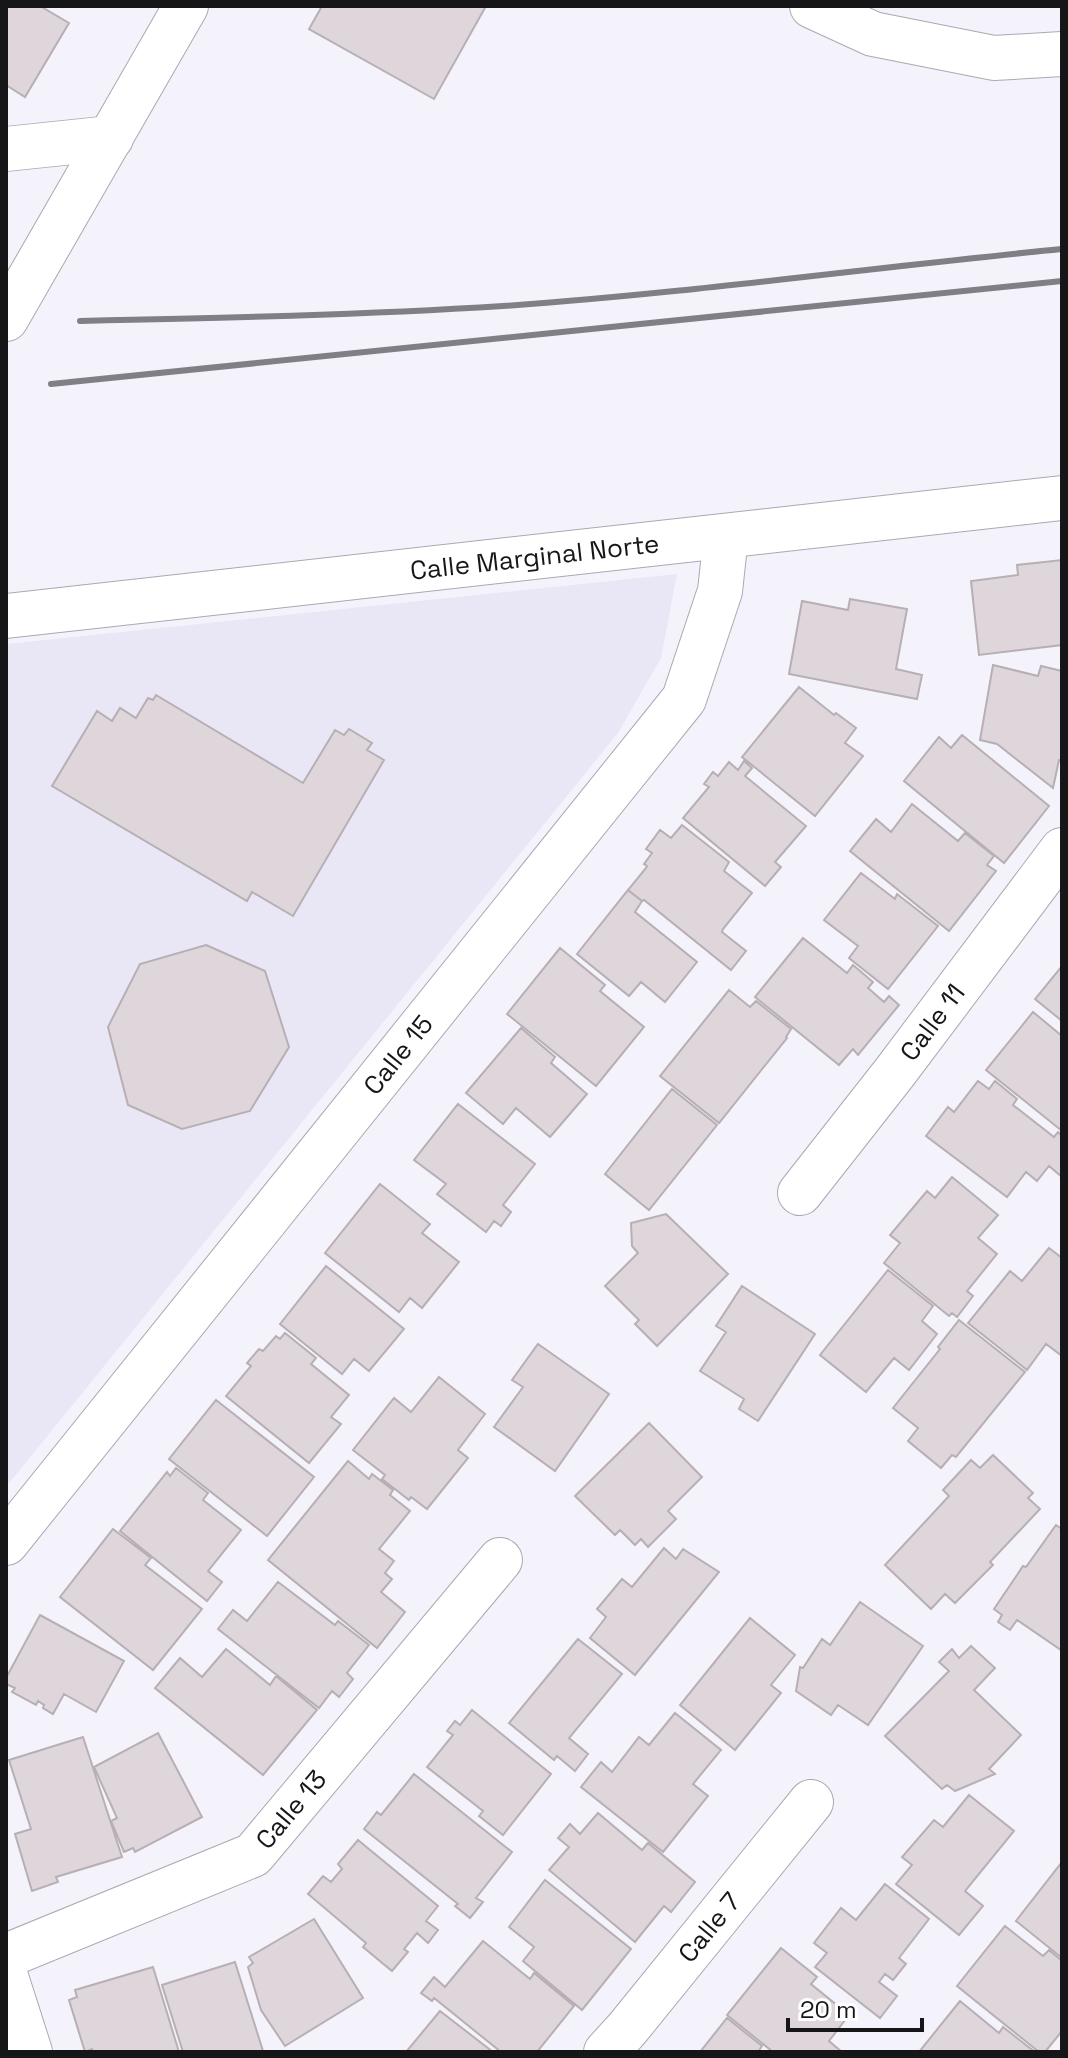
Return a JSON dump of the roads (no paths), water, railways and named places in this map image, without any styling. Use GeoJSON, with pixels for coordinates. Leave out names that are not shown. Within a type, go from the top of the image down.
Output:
{"type":"FeatureCollection","features":[{"type":"Feature","properties":{"kind":"street"},"geometry":{"type":"LineString","coordinates":[[6,319],[186,6]]}},
{"type":"Feature","properties":{"kind":"street"},"geometry":{"type":"LineString","coordinates":[[812,6],[873,34],[994,58],[1062,54]]}},
{"type":"Feature","properties":{"kind":"street"},"geometry":{"type":"LineString","coordinates":[[6,149],[111,138]]}},
{"type":"Feature","properties":{"kind":"street","name":"Calle Marginal Norte"},"geometry":{"type":"LineString","coordinates":[[6,616],[1062,498]]}},
{"type":"Feature","properties":{"kind":"street","name":"Calle 15"},"geometry":{"type":"LineString","coordinates":[[6,1543],[684,699],[720,591],[726,536]]}},
{"type":"Feature","properties":{"kind":"street","name":"Calle 11"},"geometry":{"type":"LineString","coordinates":[[800,1193],[1062,850]]}},
{"type":"Feature","properties":{"kind":"street","name":"Calle 13"},"geometry":{"type":"LineString","coordinates":[[6,1956],[253,1855],[500,1560]]}},
{"type":"Feature","properties":{"kind":"street","name":"Calle 7"},"geometry":{"type":"LineString","coordinates":[[606,2052],[811,1802]]}},
{"type":"Feature","properties":{"kind":"street"},"geometry":{"type":"LineString","coordinates":[[6,1977],[30,2052]]}},
{"type":"Feature","properties":{"kind":"railway"},"geometry":{"type":"LineString","coordinates":[[80,321],[503,306],[1062,249]]}},
{"type":"Feature","properties":{"kind":"railway"},"geometry":{"type":"LineString","coordinates":[[51,384],[1062,281]]}}]}
